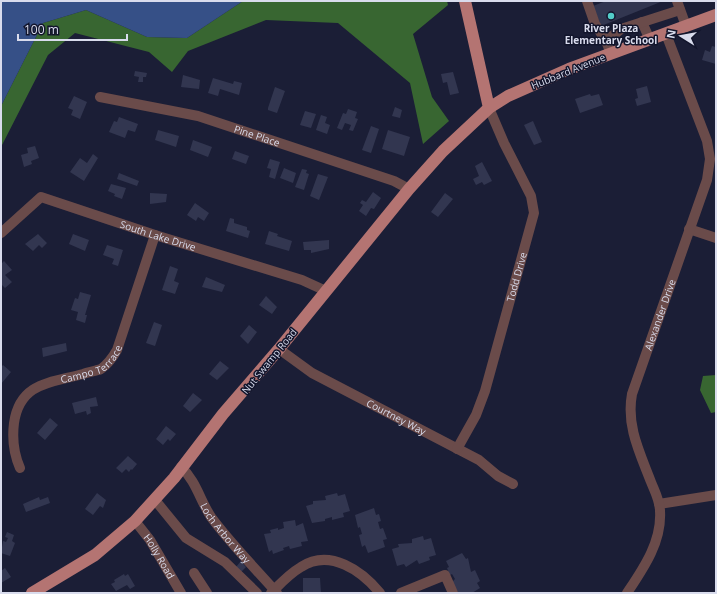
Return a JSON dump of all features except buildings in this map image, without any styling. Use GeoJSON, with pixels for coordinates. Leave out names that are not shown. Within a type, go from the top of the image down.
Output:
{"type":"FeatureCollection","features":[{"type":"Feature","properties":{"kind":"main road"},"geometry":{"type":"LineString","coordinates":[[465,1],[489,108]]}},
{"type":"Feature","properties":{"kind":"main road","name":"Hubbard Avenue"},"geometry":{"type":"LineString","coordinates":[[489,108],[508,96],[546,79],[716,15]]}},
{"type":"Feature","properties":{"kind":"main road","name":"Nut Swamp Road"},"geometry":{"type":"LineString","coordinates":[[32,593],[95,555],[135,521],[155,500],[409,189],[443,151],[489,108]]}},
{"type":"Feature","properties":{"kind":"street"},"geometry":{"type":"LineString","coordinates":[[587,1],[595,24],[606,41],[611,54]]}},
{"type":"Feature","properties":{"kind":"street"},"geometry":{"type":"LineString","coordinates":[[606,41],[621,29],[642,22],[679,5],[686,26]]}},
{"type":"Feature","properties":{"kind":"street"},"geometry":{"type":"LineString","coordinates":[[642,22],[650,40]]}},
{"type":"Feature","properties":{"kind":"street","name":"Alexander Drive"},"geometry":{"type":"LineString","coordinates":[[628,593],[643,569],[654,545],[659,526],[659,504],[632,432],[631,402],[637,376],[706,180],[710,159],[707,141],[700,120],[666,34]]}},
{"type":"Feature","properties":{"kind":"street","name":"Pine Place"},"geometry":{"type":"LineString","coordinates":[[100,97],[198,116],[394,181],[409,189]]}},
{"type":"Feature","properties":{"kind":"street","name":"Todd Drive"},"geometry":{"type":"LineString","coordinates":[[458,449],[476,415],[485,391],[534,213],[531,196],[504,143],[489,108]]}},
{"type":"Feature","properties":{"kind":"street","name":"South Lake Drive"},"geometry":{"type":"LineString","coordinates":[[1,233],[41,197],[154,235],[302,280],[326,291]]}},
{"type":"Feature","properties":{"kind":"street"},"geometry":{"type":"LineString","coordinates":[[689,229],[716,238]]}},
{"type":"Feature","properties":{"kind":"street","name":"Campo Terrace"},"geometry":{"type":"LineString","coordinates":[[20,468],[15,456],[12,440],[15,416],[21,400],[35,388],[99,370],[112,359],[117,350],[154,235]]}},
{"type":"Feature","properties":{"kind":"street","name":"Courtney Way"},"geometry":{"type":"LineString","coordinates":[[279,349],[312,373],[479,460],[498,476],[513,484]]}},
{"type":"Feature","properties":{"kind":"street","name":"Loch Arbor Way"},"geometry":{"type":"LineString","coordinates":[[181,467],[190,476],[210,515],[274,592]]}},
{"type":"Feature","properties":{"kind":"street"},"geometry":{"type":"LineString","coordinates":[[659,504],[716,495]]}},
{"type":"Feature","properties":{"kind":"street","name":"Loch Arbor Way"},"geometry":{"type":"LineString","coordinates":[[155,500],[186,538],[225,562],[257,593]]}},
{"type":"Feature","properties":{"kind":"street","name":"Holly Road"},"geometry":{"type":"LineString","coordinates":[[135,521],[150,540],[181,593]]}},
{"type":"Feature","properties":{"kind":"street"},"geometry":{"type":"LineString","coordinates":[[225,562],[238,550]]}},
{"type":"Feature","properties":{"kind":"street"},"geometry":{"type":"LineString","coordinates":[[274,592],[300,567],[314,562],[326,561],[343,563],[356,569],[366,577],[380,593]]}},
{"type":"Feature","properties":{"kind":"street"},"geometry":{"type":"LineString","coordinates":[[194,573],[208,593]]}},
{"type":"Feature","properties":{"kind":"street"},"geometry":{"type":"LineString","coordinates":[[401,593],[445,575],[453,593]]}},
{"type":"Feature","properties":{"kind":"green space"},"geometry":{"type":"Polygon","coordinates":[[[243,1],[447,1],[448,5],[413,34],[432,97],[449,121],[423,144],[410,83],[338,23],[266,20],[188,51],[172,72],[149,52],[75,33],[48,55],[1,147],[1,106],[43,23],[86,10],[147,37],[187,38],[243,1]]]}},
{"type":"Feature","properties":{"kind":"green space"},"geometry":{"type":"Polygon","coordinates":[[[716,375],[716,412],[711,413],[700,390],[703,376],[716,375]]]}},
{"type":"Feature","properties":{"kind":"water"},"geometry":{"type":"Polygon","coordinates":[[[1,1],[243,1],[187,38],[147,37],[86,10],[43,23],[1,106],[1,1]]]}},
{"type":"Feature","properties":{"kind":"place","name":"River Plaza Elementary School"},"geometry":{"type":"Point","coordinates":[611,16]}}]}
